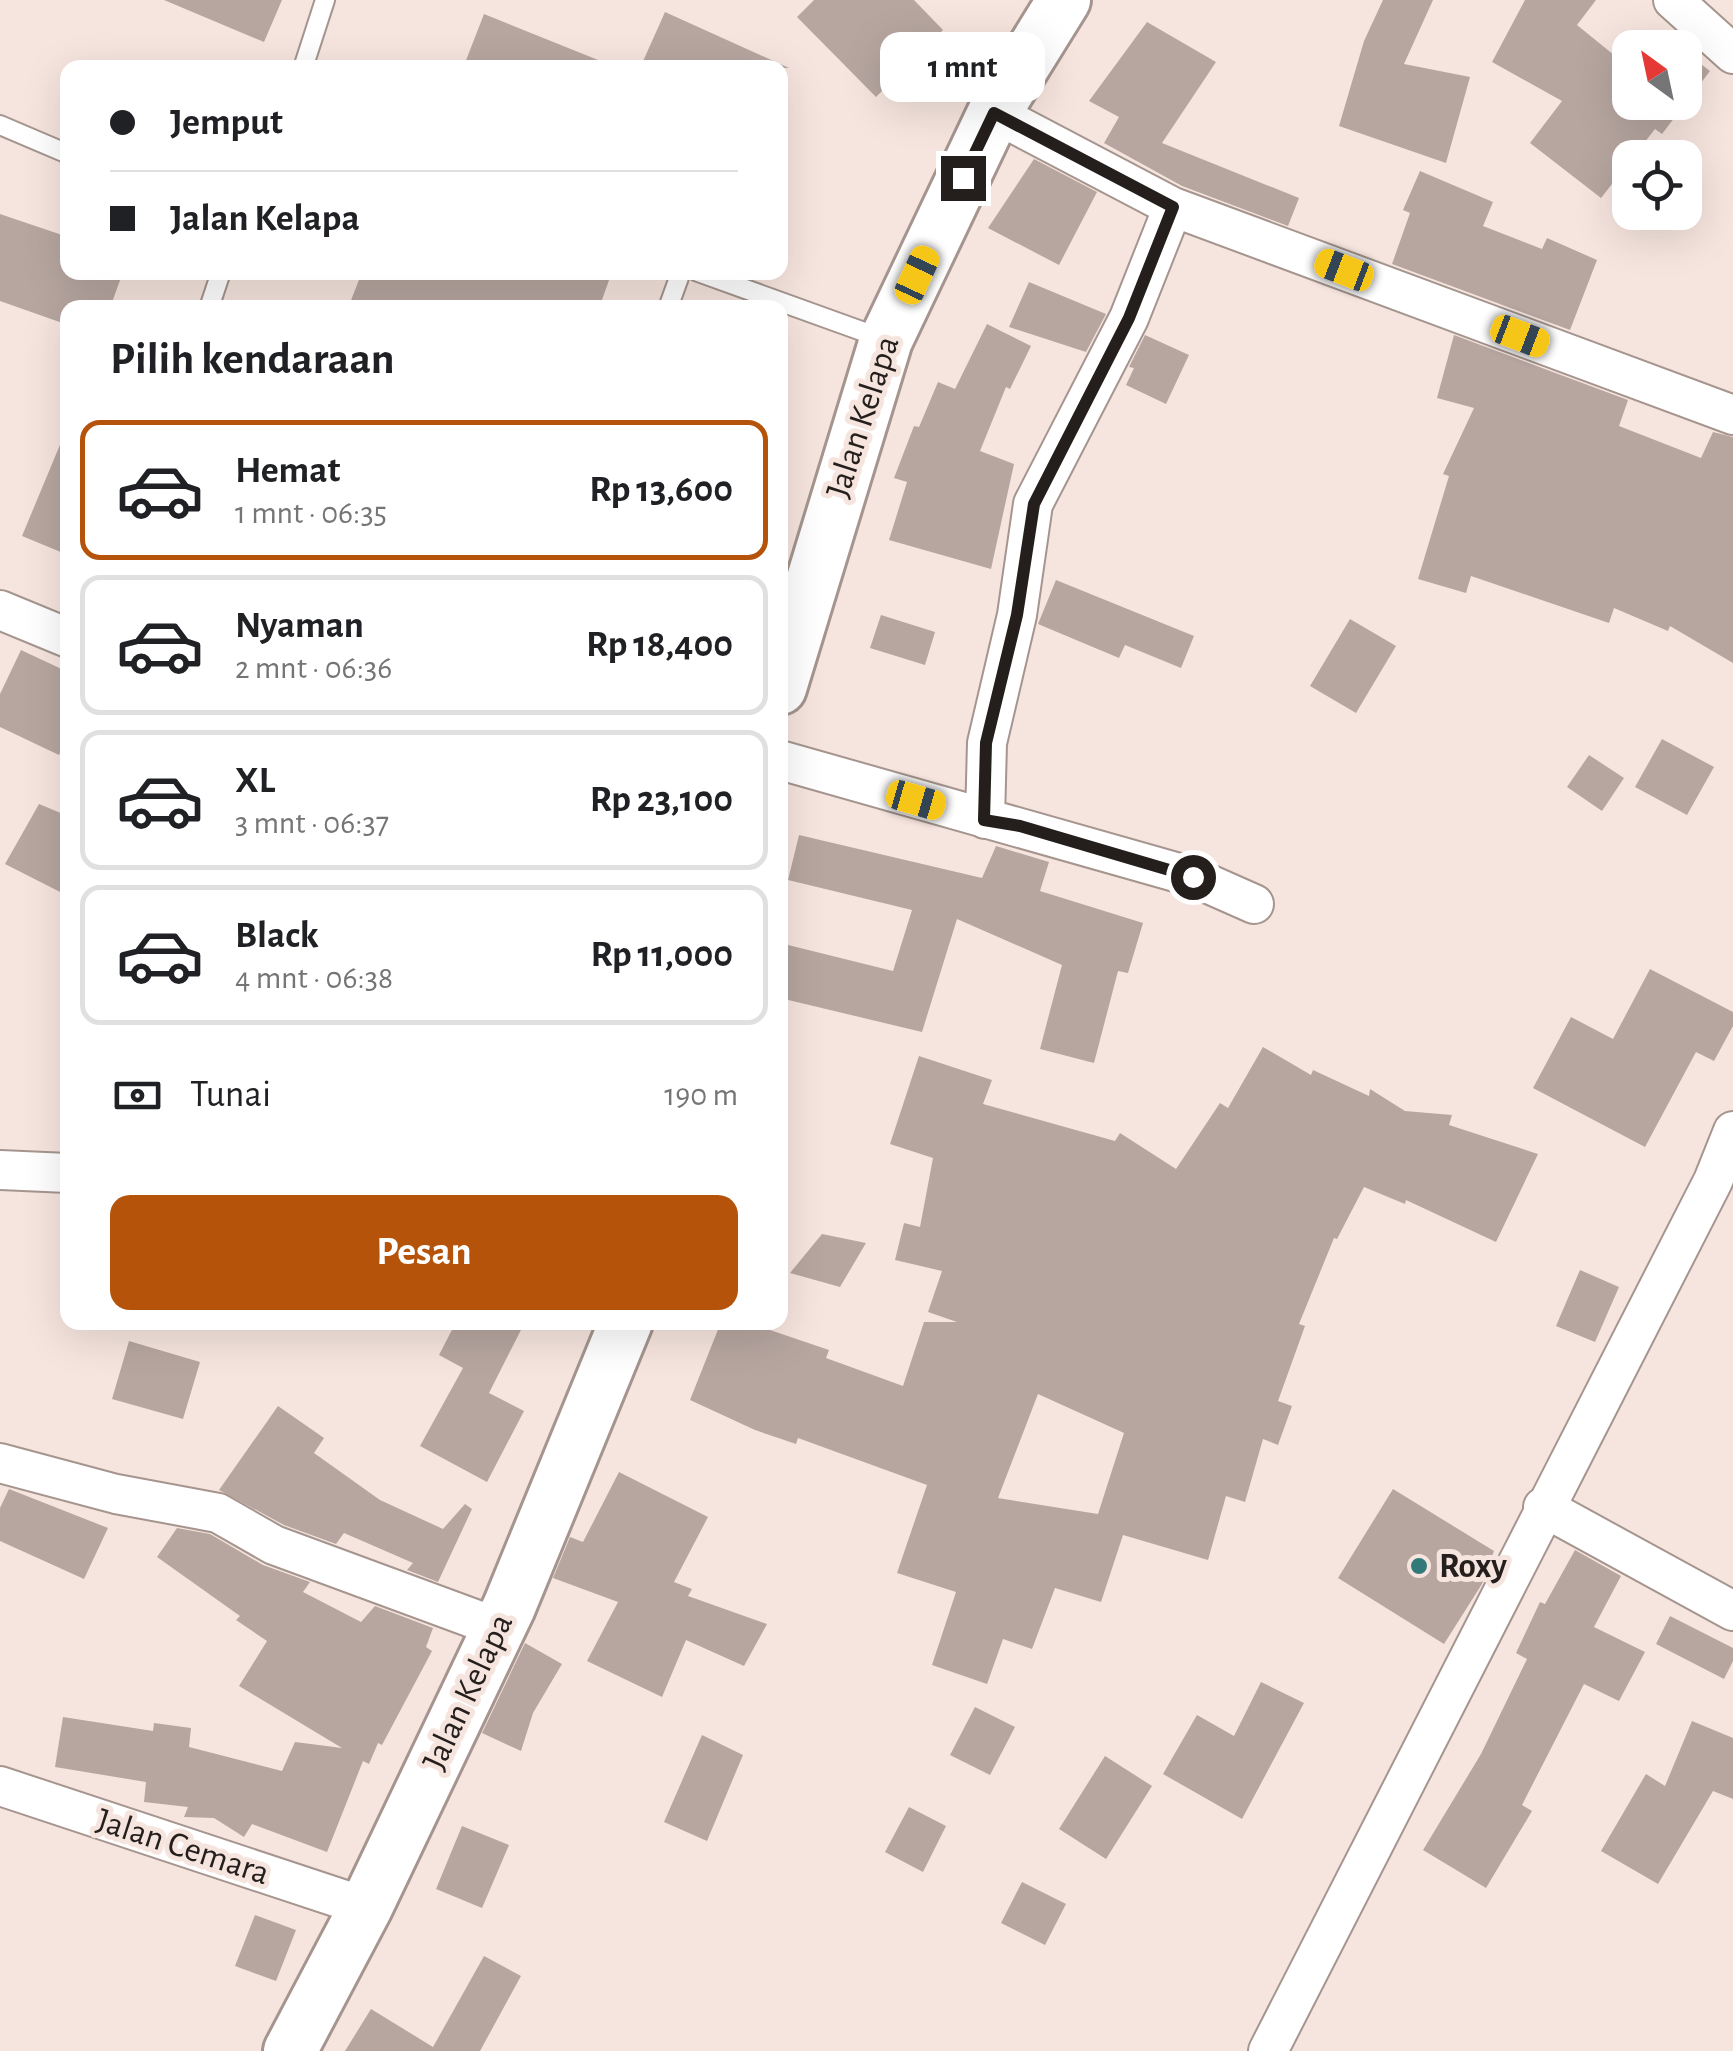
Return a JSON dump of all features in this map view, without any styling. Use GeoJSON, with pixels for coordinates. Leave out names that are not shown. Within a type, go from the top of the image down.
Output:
{"type":"FeatureCollection","features":[{"type":"Feature","properties":{"kind":"street","name":"Jalan Kelapa"},"geometry":{"type":"LineString","coordinates":[[788,629],[886,340],[994,113],[1064,0]]}},
{"type":"Feature","properties":{"kind":"street"},"geometry":{"type":"LineString","coordinates":[[1673,0],[1733,54]]}},
{"type":"Feature","properties":{"kind":"street"},"geometry":{"type":"LineString","coordinates":[[994,113],[1173,207],[1733,415]]}},
{"type":"Feature","properties":{"kind":"street"},"geometry":{"type":"LineString","coordinates":[[984,820],[986,743],[1017,615],[1034,504],[1129,318],[1173,207]]}},
{"type":"Feature","properties":{"kind":"street"},"geometry":{"type":"LineString","coordinates":[[0,610],[60,635]]}},
{"type":"Feature","properties":{"kind":"street"},"geometry":{"type":"LineString","coordinates":[[788,762],[1193,877],[1254,904]]}},
{"type":"Feature","properties":{"kind":"street"},"geometry":{"type":"LineString","coordinates":[[1268,2051],[1543,1506],[1723,1186],[1733,1131]]}},
{"type":"Feature","properties":{"kind":"street"},"geometry":{"type":"LineString","coordinates":[[0,1170],[60,1173]]}},
{"type":"Feature","properties":{"kind":"street","name":"Jalan Kelapa"},"geometry":{"type":"LineString","coordinates":[[290,2051],[366,1906],[499,1628],[619,1330]]}},
{"type":"Feature","properties":{"kind":"street"},"geometry":{"type":"LineString","coordinates":[[0,1463],[116,1494],[218,1514],[274,1545],[499,1628]]}},
{"type":"Feature","properties":{"kind":"street"},"geometry":{"type":"LineString","coordinates":[[1543,1506],[1733,1611]]}},
{"type":"Feature","properties":{"kind":"street","name":"Jalan Cemara"},"geometry":{"type":"LineString","coordinates":[[0,1786],[366,1906]]}},
{"type":"Feature","properties":{"kind":"lane"},"geometry":{"type":"LineString","coordinates":[[306,60],[325,0]]}},
{"type":"Feature","properties":{"kind":"lane"},"geometry":{"type":"LineString","coordinates":[[0,125],[60,151]]}},
{"type":"Feature","properties":{"kind":"lane"},"geometry":{"type":"LineString","coordinates":[[720,280],[775,300]]}},
{"type":"Feature","properties":{"kind":"lane"},"geometry":{"type":"LineString","coordinates":[[788,305],[886,340]]}},
{"type":"Feature","properties":{"kind":"building"},"geometry":{"type":"Polygon","coordinates":[[[164,0],[282,0],[264,42],[164,0]]]}},
{"type":"Feature","properties":{"kind":"building"},"geometry":{"type":"Polygon","coordinates":[[[814,0],[914,0],[943,30],[876,97],[797,17],[814,0]]]}},
{"type":"Feature","properties":{"kind":"building"},"geometry":{"type":"Polygon","coordinates":[[[1383,0],[1433,0],[1404,64],[1470,77],[1446,163],[1339,126],[1364,41],[1383,0]]]}},
{"type":"Feature","properties":{"kind":"building"},"geometry":{"type":"Polygon","coordinates":[[[1525,0],[1596,0],[1577,25],[1612,53],[1612,120],[1673,120],[1662,134],[1655,129],[1646,140],[1612,140],[1612,184],[1601,198],[1530,143],[1562,101],[1492,62],[1525,0]]]}},
{"type":"Feature","properties":{"kind":"building"},"geometry":{"type":"Polygon","coordinates":[[[665,12],[771,60],[644,60],[665,12]]]}},
{"type":"Feature","properties":{"kind":"building"},"geometry":{"type":"Polygon","coordinates":[[[484,14],[598,60],[466,60],[484,14]]]}},
{"type":"Feature","properties":{"kind":"building"},"geometry":{"type":"Polygon","coordinates":[[[1147,22],[1216,62],[1162,143],[1299,198],[1288,226],[1182,186],[1104,143],[1119,117],[1089,101],[1147,22]]]}},
{"type":"Feature","properties":{"kind":"building"},"geometry":{"type":"Polygon","coordinates":[[[1702,65],[1710,71],[1702,82],[1702,65]]]}},
{"type":"Feature","properties":{"kind":"building"},"geometry":{"type":"Polygon","coordinates":[[[1034,159],[1097,192],[1059,265],[988,228],[1034,159]]]}},
{"type":"Feature","properties":{"kind":"building"},"geometry":{"type":"Polygon","coordinates":[[[1420,171],[1493,202],[1483,226],[1542,249],[1547,238],[1597,260],[1570,330],[1392,264],[1410,213],[1403,210],[1420,171]]]}},
{"type":"Feature","properties":{"kind":"building"},"geometry":{"type":"Polygon","coordinates":[[[0,214],[60,234],[60,280],[120,280],[113,300],[60,300],[60,322],[0,301],[0,214]]]}},
{"type":"Feature","properties":{"kind":"building"},"geometry":{"type":"Polygon","coordinates":[[[359,280],[609,280],[602,300],[351,300],[359,280]]]}},
{"type":"Feature","properties":{"kind":"building"},"geometry":{"type":"Polygon","coordinates":[[[1029,282],[1106,314],[1086,352],[1009,327],[1029,282]]]}},
{"type":"Feature","properties":{"kind":"building"},"geometry":{"type":"Polygon","coordinates":[[[987,324],[1031,346],[1010,389],[1006,387],[980,451],[1014,464],[991,569],[889,540],[907,482],[894,478],[914,426],[919,427],[938,382],[955,389],[987,324]]]}},
{"type":"Feature","properties":{"kind":"building"},"geometry":{"type":"Polygon","coordinates":[[[1145,335],[1189,355],[1166,404],[1126,385],[1134,368],[1129,367],[1145,335]]]}},
{"type":"Feature","properties":{"kind":"building"},"geometry":{"type":"Polygon","coordinates":[[[1454,335],[1628,400],[1619,426],[1701,458],[1713,432],[1733,437],[1733,663],[1670,626],[1668,631],[1614,608],[1609,623],[1471,576],[1466,593],[1418,579],[1449,476],[1443,474],[1474,408],[1437,398],[1454,335]]]}},
{"type":"Feature","properties":{"kind":"building"},"geometry":{"type":"Polygon","coordinates":[[[60,445],[60,552],[22,536],[60,445]]]}},
{"type":"Feature","properties":{"kind":"building"},"geometry":{"type":"Polygon","coordinates":[[[1056,580],[1194,636],[1181,668],[1125,645],[1119,658],[1038,624],[1056,580]]]}},
{"type":"Feature","properties":{"kind":"building"},"geometry":{"type":"Polygon","coordinates":[[[881,615],[935,632],[925,665],[870,648],[881,615]]]}},
{"type":"Feature","properties":{"kind":"building"},"geometry":{"type":"Polygon","coordinates":[[[1350,619],[1396,646],[1356,713],[1310,686],[1350,619]]]}},
{"type":"Feature","properties":{"kind":"building"},"geometry":{"type":"Polygon","coordinates":[[[21,650],[60,668],[59,755],[0,727],[0,694],[21,650]]]}},
{"type":"Feature","properties":{"kind":"building"},"geometry":{"type":"Polygon","coordinates":[[[1662,739],[1714,767],[1687,815],[1635,787],[1662,739]]]}},
{"type":"Feature","properties":{"kind":"building"},"geometry":{"type":"Polygon","coordinates":[[[1589,755],[1624,778],[1602,811],[1567,787],[1589,755]]]}},
{"type":"Feature","properties":{"kind":"building"},"geometry":{"type":"Polygon","coordinates":[[[39,804],[60,813],[60,892],[5,864],[39,804]]]}},
{"type":"Feature","properties":{"kind":"building"},"geometry":{"type":"Polygon","coordinates":[[[799,835],[982,878],[996,846],[1049,862],[1040,891],[1143,923],[1128,973],[1118,971],[1094,1063],[1040,1049],[1062,965],[957,919],[922,1032],[788,1000],[788,945],[893,971],[912,910],[788,880],[799,835]]]}},
{"type":"Feature","properties":{"kind":"building"},"geometry":{"type":"Polygon","coordinates":[[[1650,969],[1733,1012],[1733,1026],[1714,1061],[1696,1052],[1645,1147],[1533,1088],[1571,1017],[1613,1039],[1650,969]]]}},
{"type":"Feature","properties":{"kind":"building"},"geometry":{"type":"Polygon","coordinates":[[[1263,1047],[1311,1075],[1313,1070],[1369,1096],[1370,1089],[1405,1111],[1452,1115],[1449,1125],[1538,1154],[1496,1242],[1406,1200],[1405,1204],[1364,1187],[1337,1239],[1334,1238],[1299,1324],[1305,1326],[1278,1401],[1292,1406],[1278,1445],[1263,1439],[1245,1502],[1226,1496],[1208,1560],[1123,1535],[1101,1602],[1055,1588],[1032,1649],[1003,1639],[987,1684],[932,1665],[956,1592],[897,1573],[927,1485],[798,1438],[796,1444],[755,1430],[690,1400],[718,1330],[770,1330],[829,1350],[826,1358],[903,1386],[924,1322],[957,1322],[928,1312],[942,1271],[895,1260],[904,1223],[920,1227],[933,1158],[890,1144],[919,1056],[992,1080],[983,1104],[1115,1141],[1120,1133],[1176,1169],[1220,1103],[1228,1108],[1263,1047]],[[1038,1394],[998,1498],[1098,1514],[1124,1433],[1038,1394]]]}},
{"type":"Feature","properties":{"kind":"building"},"geometry":{"type":"Polygon","coordinates":[[[822,1234],[866,1243],[840,1287],[790,1273],[822,1234]]]}},
{"type":"Feature","properties":{"kind":"building"},"geometry":{"type":"Polygon","coordinates":[[[1580,1270],[1619,1287],[1595,1342],[1556,1326],[1580,1270]]]}},
{"type":"Feature","properties":{"kind":"building"},"geometry":{"type":"Polygon","coordinates":[[[452,1330],[521,1330],[489,1393],[524,1411],[487,1482],[420,1446],[463,1368],[439,1355],[452,1330]]]}},
{"type":"Feature","properties":{"kind":"building"},"geometry":{"type":"Polygon","coordinates":[[[129,1341],[200,1362],[183,1419],[112,1399],[129,1341]]]}},
{"type":"Feature","properties":{"kind":"building"},"geometry":{"type":"Polygon","coordinates":[[[278,1406],[324,1438],[314,1453],[380,1500],[443,1529],[465,1504],[472,1509],[438,1582],[407,1570],[413,1563],[344,1533],[336,1544],[284,1525],[219,1490],[278,1406]]]}},
{"type":"Feature","properties":{"kind":"building"},"geometry":{"type":"Polygon","coordinates":[[[619,1472],[708,1517],[674,1582],[692,1589],[688,1596],[767,1624],[744,1666],[686,1640],[662,1697],[587,1661],[618,1602],[553,1578],[570,1537],[583,1542],[619,1472]]]}},
{"type":"Feature","properties":{"kind":"building"},"geometry":{"type":"Polygon","coordinates":[[[9,1489],[108,1528],[84,1579],[0,1541],[0,1508],[9,1489]]]}},
{"type":"Feature","properties":{"kind":"building","name":"Roxy"},"geometry":{"type":"Polygon","coordinates":[[[1393,1489],[1494,1551],[1482,1584],[1444,1644],[1338,1578],[1393,1489]]]}},
{"type":"Feature","properties":{"kind":"building"},"geometry":{"type":"Polygon","coordinates":[[[177,1528],[210,1534],[263,1565],[310,1582],[303,1592],[361,1622],[375,1606],[433,1628],[426,1647],[432,1651],[382,1745],[378,1743],[369,1764],[363,1761],[327,1852],[252,1824],[244,1837],[214,1818],[184,1817],[188,1807],[144,1802],[146,1782],[55,1767],[63,1717],[153,1731],[154,1723],[191,1728],[189,1747],[282,1771],[295,1742],[342,1748],[239,1686],[267,1641],[236,1620],[240,1616],[157,1557],[177,1528]]]}},
{"type":"Feature","properties":{"kind":"building"},"geometry":{"type":"Polygon","coordinates":[[[1575,1550],[1621,1576],[1594,1627],[1645,1652],[1619,1701],[1584,1684],[1522,1805],[1532,1811],[1486,1888],[1423,1850],[1481,1754],[1527,1659],[1516,1653],[1540,1602],[1545,1604],[1575,1550]]]}},
{"type":"Feature","properties":{"kind":"building"},"geometry":{"type":"Polygon","coordinates":[[[1670,1616],[1733,1648],[1733,1661],[1724,1679],[1656,1644],[1670,1616]]]}},
{"type":"Feature","properties":{"kind":"building"},"geometry":{"type":"Polygon","coordinates":[[[525,1643],[562,1664],[533,1713],[521,1751],[482,1733],[525,1643]]]}},
{"type":"Feature","properties":{"kind":"building"},"geometry":{"type":"Polygon","coordinates":[[[1261,1682],[1304,1703],[1242,1819],[1163,1774],[1197,1715],[1234,1736],[1261,1682]]]}},
{"type":"Feature","properties":{"kind":"building"},"geometry":{"type":"Polygon","coordinates":[[[975,1707],[1015,1727],[990,1775],[950,1755],[975,1707]]]}},
{"type":"Feature","properties":{"kind":"building"},"geometry":{"type":"Polygon","coordinates":[[[1692,1721],[1733,1738],[1733,1799],[1713,1791],[1658,1884],[1601,1851],[1646,1774],[1665,1786],[1692,1721]]]}},
{"type":"Feature","properties":{"kind":"building"},"geometry":{"type":"Polygon","coordinates":[[[702,1735],[743,1755],[707,1841],[664,1822],[702,1735]]]}},
{"type":"Feature","properties":{"kind":"building"},"geometry":{"type":"Polygon","coordinates":[[[1105,1756],[1152,1786],[1106,1859],[1059,1829],[1105,1756]]]}},
{"type":"Feature","properties":{"kind":"building"},"geometry":{"type":"Polygon","coordinates":[[[909,1807],[946,1826],[923,1872],[885,1852],[909,1807]]]}},
{"type":"Feature","properties":{"kind":"building"},"geometry":{"type":"Polygon","coordinates":[[[462,1826],[509,1845],[482,1908],[436,1889],[462,1826]]]}},
{"type":"Feature","properties":{"kind":"building"},"geometry":{"type":"Polygon","coordinates":[[[1022,1882],[1066,1904],[1045,1945],[1001,1923],[1022,1882]]]}},
{"type":"Feature","properties":{"kind":"building"},"geometry":{"type":"Polygon","coordinates":[[[255,1915],[296,1930],[276,1981],[235,1966],[255,1915]]]}},
{"type":"Feature","properties":{"kind":"building"},"geometry":{"type":"Polygon","coordinates":[[[484,1956],[521,1976],[480,2051],[345,2051],[371,2009],[433,2047],[484,1956]]]}},
{"type":"Feature","properties":{"kind":"place","name":"Roxy"},"geometry":{"type":"Point","coordinates":[1419,1566]}},
{"type":"Feature","properties":{"kind":"route"},"geometry":{"type":"LineString","coordinates":[[963,178],[994,113],[1173,207],[1129,318],[1075,416],[1034,504],[1017,615],[986,743],[984,820],[1020,826],[1193,877]]}}]}
